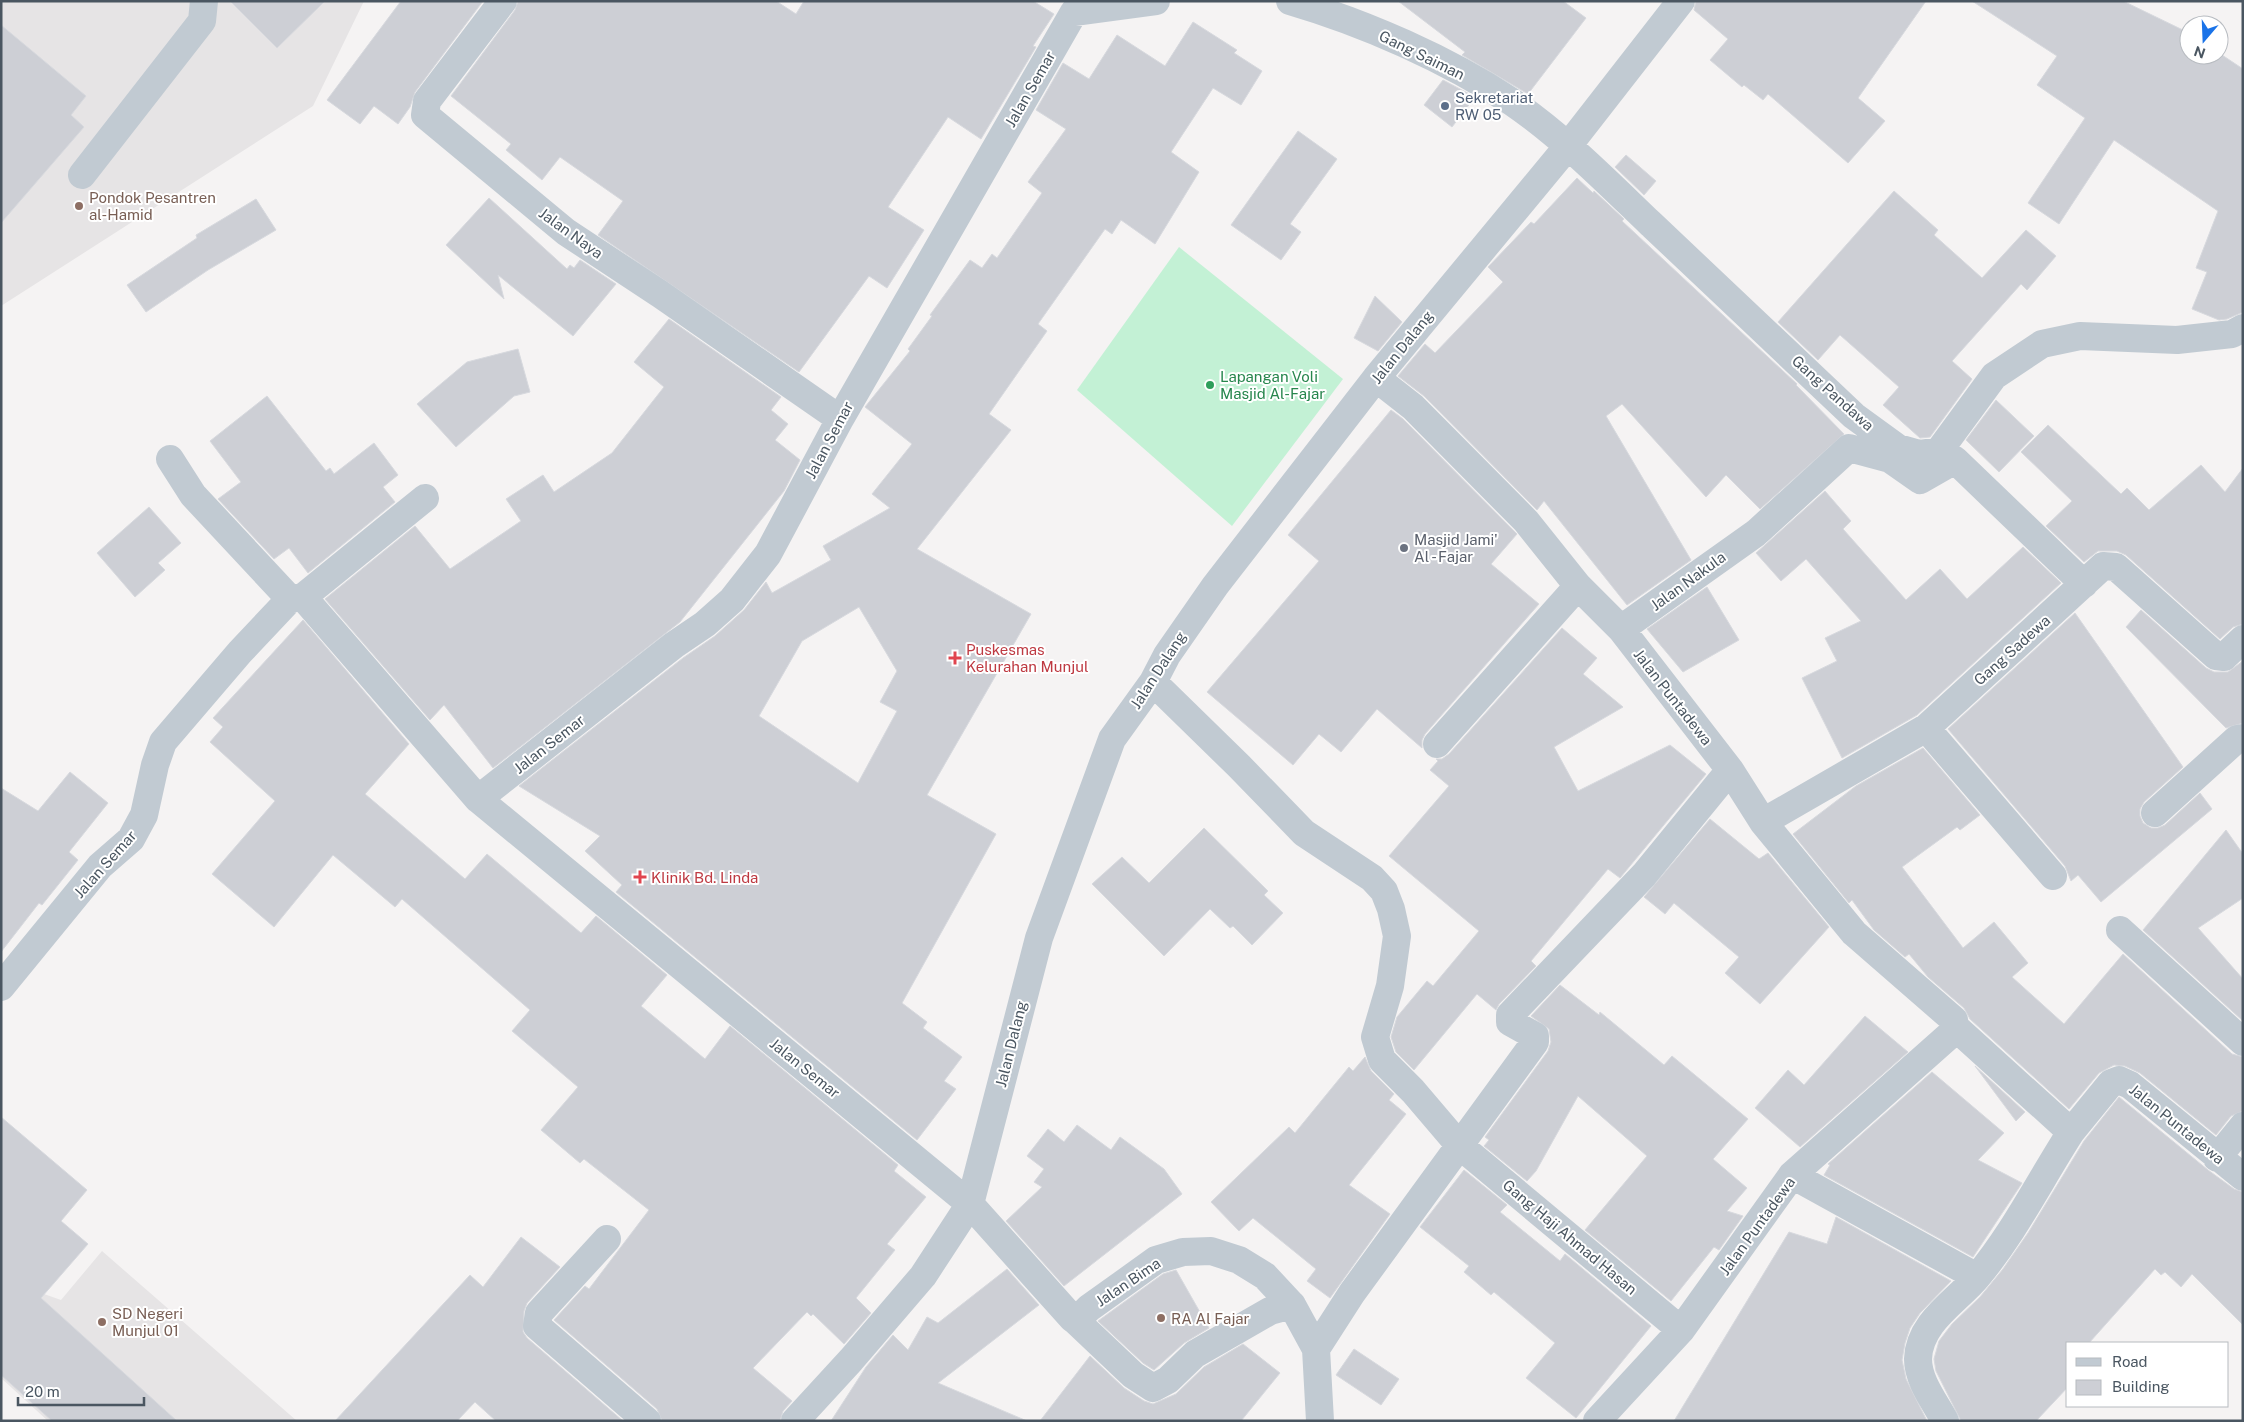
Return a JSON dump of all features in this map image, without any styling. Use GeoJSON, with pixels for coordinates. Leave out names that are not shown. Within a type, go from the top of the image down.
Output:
{"type":"FeatureCollection","features":[{"type":"Feature","properties":{"kind":"street"},"geometry":{"type":"LineString","coordinates":[[82,175],[202,21],[204,1]]}},
{"type":"Feature","properties":{"kind":"street","name":"Jalan Naya"},"geometry":{"type":"LineString","coordinates":[[503,1],[427,101],[425,115],[566,232],[660,294],[840,419]]}},
{"type":"Feature","properties":{"kind":"street"},"geometry":{"type":"LineString","coordinates":[[1067,7],[1156,1]]}},
{"type":"Feature","properties":{"kind":"street","name":"Gang Saiman"},"geometry":{"type":"LineString","coordinates":[[1290,1],[1324,11],[1410,46],[1512,102],[1568,146]]}},
{"type":"Feature","properties":{"kind":"street","name":"Jalan Dalang"},"geometry":{"type":"LineString","coordinates":[[796,1421],[923,1276],[970,1204],[1039,938],[1112,739],[1153,682],[1168,655],[1215,586],[1376,378],[1568,146],[1681,1]]}},
{"type":"Feature","properties":{"kind":"street","name":"Jalan Semar"},"geometry":{"type":"LineString","coordinates":[[478,799],[674,646],[705,624],[732,600],[768,554],[840,419],[1067,7]]}},
{"type":"Feature","properties":{"kind":"street","name":"Gang Pandawa"},"geometry":{"type":"LineString","coordinates":[[1568,146],[1854,416],[1898,448],[1919,454],[1939,451],[1994,376],[2042,344],[2080,336],[2176,340],[2232,334],[2243,328]]}},
{"type":"Feature","properties":{"kind":"street","name":"Jalan Puntadewa"},"geometry":{"type":"LineString","coordinates":[[1376,378],[1413,407],[1526,522],[1578,586],[1621,629],[1730,770],[1763,822],[1854,933],[1954,1020],[1955,1027],[1952,1033],[1792,1175],[1681,1330],[1597,1421]]}},
{"type":"Feature","properties":{"kind":"street","name":"Jalan Nakula"},"geometry":{"type":"LineString","coordinates":[[1621,629],[1756,533],[1849,448],[1890,459],[1920,480],[1955,460],[2084,584]]}},
{"type":"Feature","properties":{"kind":"street"},"geometry":{"type":"LineString","coordinates":[[170,458],[194,495],[297,598],[425,498]]}},
{"type":"Feature","properties":{"kind":"street","name":"Gang Sadewa"},"geometry":{"type":"LineString","coordinates":[[1763,822],[1926,728],[2103,566],[2116,567],[2216,656],[2224,657],[2243,639]]}},
{"type":"Feature","properties":{"kind":"street"},"geometry":{"type":"LineString","coordinates":[[1437,744],[1578,586]]}},
{"type":"Feature","properties":{"kind":"street","name":"Jalan Semar"},"geometry":{"type":"LineString","coordinates":[[1,987],[100,866],[131,839],[144,815],[155,765],[164,742],[240,652],[297,598],[478,799],[970,1204]]}},
{"type":"Feature","properties":{"kind":"street","name":"Gang Haji Ahmad Hasan"},"geometry":{"type":"LineString","coordinates":[[1153,682],[1304,833],[1372,878],[1384,891],[1391,909],[1397,936],[1390,986],[1375,1037],[1382,1060],[1413,1091],[1459,1145],[1681,1330]]}},
{"type":"Feature","properties":{"kind":"street"},"geometry":{"type":"LineString","coordinates":[[1926,728],[2053,876]]}},
{"type":"Feature","properties":{"kind":"street"},"geometry":{"type":"LineString","coordinates":[[2155,813],[2238,739],[2243,738]]}},
{"type":"Feature","properties":{"kind":"street"},"geometry":{"type":"LineString","coordinates":[[1316,1349],[1352,1293],[1535,1042],[1535,1036],[1510,1022],[1510,1015],[1644,875],[1730,770]]}},
{"type":"Feature","properties":{"kind":"street"},"geometry":{"type":"LineString","coordinates":[[2120,930],[2243,1042]]}},
{"type":"Feature","properties":{"kind":"street","name":"Jalan Puntadewa"},"geometry":{"type":"LineString","coordinates":[[1955,1027],[2071,1132]]}},
{"type":"Feature","properties":{"kind":"street","name":"Jalan Puntadewa"},"geometry":{"type":"LineString","coordinates":[[1945,1421],[1920,1377],[1918,1358],[1923,1341],[1933,1321],[1977,1277],[2017,1221],[2071,1132],[2111,1083],[2119,1080],[2130,1085],[2217,1158],[2243,1177]]}},
{"type":"Feature","properties":{"kind":"street"},"geometry":{"type":"LineString","coordinates":[[2217,1158],[2243,1126]]}},
{"type":"Feature","properties":{"kind":"street"},"geometry":{"type":"LineString","coordinates":[[1792,1175],[1977,1277]]}},
{"type":"Feature","properties":{"kind":"street"},"geometry":{"type":"LineString","coordinates":[[970,1204],[1076,1321],[1133,1375],[1153,1388],[1168,1380],[1195,1354],[1270,1311],[1292,1305]]}},
{"type":"Feature","properties":{"kind":"street"},"geometry":{"type":"LineString","coordinates":[[607,1239],[539,1314],[536,1326],[647,1421]]}},
{"type":"Feature","properties":{"kind":"street","name":"Jalan Bima"},"geometry":{"type":"LineString","coordinates":[[1076,1321],[1088,1308],[1156,1260],[1183,1252],[1211,1250],[1239,1260],[1265,1276],[1292,1305],[1316,1349],[1320,1421]]}},
{"type":"Feature","properties":{"kind":"shaded area","name":"Pondok Pesantren al-Hamid"},"geometry":{"type":"Polygon","coordinates":[[[1,1],[364,1],[313,106],[1,306],[1,1]]]}},
{"type":"Feature","properties":{"kind":"shaded area","name":"SD Negeri Munjul 01"},"geometry":{"type":"Polygon","coordinates":[[[102,1251],[297,1421],[48,1421],[1,1378],[1,1344],[44,1294],[61,1300],[102,1251]]]}},
{"type":"Feature","properties":{"kind":"green space","name":"Lapangan Voli Masjid Al-Fajar"},"geometry":{"type":"Polygon","coordinates":[[[1179,247],[1343,379],[1232,526],[1077,390],[1179,247]]]}},
{"type":"Feature","properties":{"kind":"building"},"geometry":{"type":"Polygon","coordinates":[[[230,1],[325,1],[277,48],[230,1]]]}},
{"type":"Feature","properties":{"kind":"building"},"geometry":{"type":"Polygon","coordinates":[[[401,1],[483,1],[415,92],[410,107],[398,124],[374,106],[360,124],[327,100],[401,1]]]}},
{"type":"Feature","properties":{"kind":"building"},"geometry":{"type":"Polygon","coordinates":[[[518,1],[776,1],[796,14],[804,1],[1033,1],[1054,14],[1033,46],[1036,47],[981,139],[948,117],[888,207],[924,230],[887,288],[869,276],[799,372],[598,235],[623,201],[560,157],[542,180],[506,150],[511,144],[451,96],[515,10],[518,1]]]}},
{"type":"Feature","properties":{"kind":"building"},"geometry":{"type":"Polygon","coordinates":[[[1398,1],[1563,1],[1586,18],[1528,94],[1462,55],[1465,52],[1398,1]]]}},
{"type":"Feature","properties":{"kind":"building"},"geometry":{"type":"Polygon","coordinates":[[[1696,1],[1926,1],[1858,98],[1885,121],[1848,163],[1768,94],[1763,100],[1744,85],[1742,87],[1710,60],[1728,39],[1694,10],[1696,1]]]}},
{"type":"Feature","properties":{"kind":"building"},"geometry":{"type":"Polygon","coordinates":[[[1972,1],[2123,1],[2179,28],[2179,65],[2229,65],[2229,60],[2243,69],[2243,312],[2227,319],[2219,320],[2192,309],[2207,272],[2196,268],[2218,211],[2114,140],[2059,224],[2028,203],[2085,118],[2037,85],[2057,56],[1972,1]]]}},
{"type":"Feature","properties":{"kind":"building"},"geometry":{"type":"Polygon","coordinates":[[[1193,22],[1237,50],[1234,53],[1262,71],[1241,105],[1213,88],[1171,152],[1199,172],[1155,244],[1121,220],[1112,234],[1105,229],[1038,324],[1047,331],[989,414],[1011,430],[917,549],[1031,614],[927,795],[996,834],[902,1003],[927,1022],[923,1028],[962,1057],[944,1081],[956,1089],[917,1140],[616,892],[622,885],[585,851],[600,836],[519,786],[683,658],[715,636],[744,610],[766,582],[772,593],[831,560],[823,546],[890,508],[872,494],[912,444],[865,407],[910,351],[908,349],[932,316],[930,315],[970,260],[982,268],[992,254],[997,258],[1042,193],[1028,182],[1066,129],[1036,110],[1063,63],[1089,79],[1117,35],[1165,66],[1193,22]],[[859,607],[802,641],[759,716],[858,783],[897,711],[880,702],[897,671],[859,607]]]}},
{"type":"Feature","properties":{"kind":"building"},"geometry":{"type":"Polygon","coordinates":[[[1,25],[86,96],[71,115],[84,127],[1,223],[1,25]]]}},
{"type":"Feature","properties":{"kind":"building","name":"Sekretariat RW 05"},"geometry":{"type":"Polygon","coordinates":[[[1443,80],[1475,97],[1452,127],[1424,105],[1443,80]]]}},
{"type":"Feature","properties":{"kind":"building"},"geometry":{"type":"Polygon","coordinates":[[[1298,131],[1337,159],[1290,224],[1301,232],[1281,260],[1231,225],[1298,131]]]}},
{"type":"Feature","properties":{"kind":"building"},"geometry":{"type":"Polygon","coordinates":[[[1626,155],[1656,181],[1644,195],[1615,167],[1626,155]]]}},
{"type":"Feature","properties":{"kind":"building"},"geometry":{"type":"Polygon","coordinates":[[[1577,178],[1624,219],[1622,221],[1797,384],[1844,434],[1760,509],[1726,475],[1706,497],[1622,404],[1606,416],[1691,560],[1627,605],[1544,501],[1537,510],[1424,396],[1398,376],[1425,344],[1435,353],[1503,282],[1488,267],[1531,222],[1534,224],[1577,178]]]}},
{"type":"Feature","properties":{"kind":"building"},"geometry":{"type":"Polygon","coordinates":[[[1894,191],[1938,230],[1934,235],[1982,278],[2026,230],[2056,256],[2027,290],[2021,284],[1952,361],[1972,379],[1930,437],[1920,438],[1883,405],[1899,387],[1840,335],[1818,360],[1778,322],[1894,191]]]}},
{"type":"Feature","properties":{"kind":"building"},"geometry":{"type":"Polygon","coordinates":[[[489,198],[567,269],[570,265],[574,268],[580,260],[616,284],[573,336],[498,275],[504,299],[446,245],[489,198]]]}},
{"type":"Feature","properties":{"kind":"building"},"geometry":{"type":"Polygon","coordinates":[[[256,199],[276,230],[208,270],[146,312],[127,285],[197,238],[196,235],[256,199]]]}},
{"type":"Feature","properties":{"kind":"building"},"geometry":{"type":"Polygon","coordinates":[[[1375,296],[1402,322],[1378,351],[1354,338],[1375,296]]]}},
{"type":"Feature","properties":{"kind":"building"},"geometry":{"type":"Polygon","coordinates":[[[669,319],[781,397],[771,410],[788,424],[775,440],[800,460],[784,491],[680,622],[493,768],[444,705],[430,720],[325,599],[415,526],[450,569],[521,521],[506,499],[543,475],[554,492],[612,453],[664,387],[634,362],[669,319]]]}},
{"type":"Feature","properties":{"kind":"building"},"geometry":{"type":"Polygon","coordinates":[[[518,349],[530,392],[514,396],[456,447],[417,404],[467,362],[518,349]]]}},
{"type":"Feature","properties":{"kind":"building"},"geometry":{"type":"Polygon","coordinates":[[[267,396],[326,471],[330,468],[334,474],[374,443],[398,475],[383,487],[395,502],[308,573],[289,548],[274,559],[218,499],[241,482],[210,441],[267,396]]]}},
{"type":"Feature","properties":{"kind":"building"},"geometry":{"type":"Polygon","coordinates":[[[1996,400],[2034,436],[1999,472],[1966,440],[1996,400]]]}},
{"type":"Feature","properties":{"kind":"building","name":"Masjid Jami' Al - Fajar"},"geometry":{"type":"Polygon","coordinates":[[[1391,410],[1403,419],[1517,534],[1491,564],[1539,604],[1425,734],[1422,740],[1422,748],[1377,709],[1341,752],[1319,734],[1293,765],[1207,692],[1319,561],[1288,535],[1391,410]]]}},
{"type":"Feature","properties":{"kind":"building"},"geometry":{"type":"Polygon","coordinates":[[[2048,425],[2121,494],[2127,488],[2149,510],[2201,465],[2225,492],[2243,468],[2243,624],[2233,627],[2220,639],[2126,555],[2117,551],[2098,551],[2084,562],[2046,526],[2072,501],[2021,452],[2048,425]]]}},
{"type":"Feature","properties":{"kind":"building"},"geometry":{"type":"Polygon","coordinates":[[[1825,491],[1851,521],[1843,529],[1906,600],[1940,569],[1967,599],[2023,547],[2061,583],[1917,715],[1842,758],[1802,678],[1837,661],[1825,638],[1861,621],[1806,559],[1781,581],[1756,553],[1825,491]]]}},
{"type":"Feature","properties":{"kind":"building"},"geometry":{"type":"Polygon","coordinates":[[[149,507],[181,543],[158,563],[165,570],[135,597],[97,553],[149,507]]]}},
{"type":"Feature","properties":{"kind":"building"},"geometry":{"type":"Polygon","coordinates":[[[1707,587],[1739,640],[1683,672],[1647,629],[1707,587]]]}},
{"type":"Feature","properties":{"kind":"building"},"geometry":{"type":"Polygon","coordinates":[[[2141,610],[2206,668],[2214,672],[2228,672],[2243,661],[2243,723],[2226,728],[2126,627],[2141,610]]]}},
{"type":"Feature","properties":{"kind":"building"},"geometry":{"type":"Polygon","coordinates":[[[2075,613],[2183,767],[2144,802],[2140,809],[2143,823],[2151,828],[2165,825],[2200,793],[2212,809],[2101,902],[2078,875],[2071,881],[2065,866],[1948,729],[2075,613]]]}},
{"type":"Feature","properties":{"kind":"building"},"geometry":{"type":"Polygon","coordinates":[[[303,620],[409,744],[365,794],[465,879],[487,854],[581,933],[596,916],[667,975],[641,1006],[705,1059],[730,1026],[898,1165],[894,1171],[926,1197],[887,1244],[895,1250],[856,1298],[871,1313],[844,1344],[813,1314],[811,1316],[807,1312],[753,1368],[792,1401],[783,1411],[780,1421],[662,1421],[657,1409],[554,1320],[585,1286],[589,1289],[649,1210],[584,1159],[580,1163],[541,1130],[578,1087],[512,1031],[530,1010],[402,899],[395,907],[333,855],[274,927],[212,874],[275,801],[210,742],[223,727],[213,718],[303,620]]]}},
{"type":"Feature","properties":{"kind":"building"},"geometry":{"type":"Polygon","coordinates":[[[1562,628],[1597,658],[1583,674],[1623,707],[1554,747],[1578,791],[1670,745],[1706,774],[1620,878],[1608,869],[1531,961],[1536,966],[1499,1004],[1496,1010],[1477,994],[1414,1070],[1396,1052],[1391,1037],[1397,1017],[1427,981],[1433,986],[1479,931],[1389,856],[1449,786],[1430,770],[1438,761],[1436,759],[1442,759],[1449,754],[1562,628]]]}},
{"type":"Feature","properties":{"kind":"building"},"geometry":{"type":"Polygon","coordinates":[[[1923,748],[1980,815],[1960,830],[1957,827],[1902,867],[1963,948],[1994,922],[2028,963],[2012,977],[2064,1024],[2123,954],[2232,1054],[2243,1057],[2243,1111],[2231,1116],[2216,1135],[2140,1073],[2125,1066],[2114,1065],[2099,1073],[2069,1109],[1970,1019],[1964,1008],[1928,977],[1909,954],[1905,957],[1874,930],[1852,900],[1849,903],[1793,834],[1856,786],[1923,748]]]}},
{"type":"Feature","properties":{"kind":"building"},"geometry":{"type":"Polygon","coordinates":[[[70,772],[108,803],[69,852],[78,860],[42,905],[39,903],[1,952],[1,788],[38,811],[70,772]]]}},
{"type":"Feature","properties":{"kind":"building"},"geometry":{"type":"Polygon","coordinates":[[[1710,819],[1759,859],[1768,853],[1829,927],[1760,1004],[1725,973],[1739,957],[1674,903],[1665,914],[1644,897],[1710,819]]]}},
{"type":"Feature","properties":{"kind":"building"},"geometry":{"type":"Polygon","coordinates":[[[1204,828],[1268,891],[1264,895],[1283,913],[1252,945],[1233,926],[1230,928],[1210,909],[1164,956],[1092,884],[1122,857],[1149,883],[1204,828]]]}},
{"type":"Feature","properties":{"kind":"building"},"geometry":{"type":"Polygon","coordinates":[[[2226,830],[2243,854],[2243,898],[2198,928],[2243,979],[2243,1021],[2143,930],[2226,830]]]}},
{"type":"Feature","properties":{"kind":"building"},"geometry":{"type":"Polygon","coordinates":[[[1560,985],[1599,1015],[1600,1012],[1664,1065],[1672,1056],[1748,1119],[1713,1159],[1747,1188],[1727,1211],[1743,1216],[1719,1250],[1714,1247],[1671,1301],[1585,1230],[1647,1156],[1578,1096],[1536,1171],[1527,1181],[1484,1146],[1489,1140],[1485,1137],[1548,1051],[1551,1042],[1549,1029],[1531,1016],[1560,985]]]}},
{"type":"Feature","properties":{"kind":"building"},"geometry":{"type":"Polygon","coordinates":[[[1865,1016],[1908,1052],[1800,1147],[1755,1108],[1788,1070],[1804,1085],[1865,1016]]]}},
{"type":"Feature","properties":{"kind":"building"},"geometry":{"type":"Polygon","coordinates":[[[1365,1057],[1371,1071],[1394,1094],[1389,1100],[1406,1114],[1349,1185],[1390,1214],[1330,1298],[1307,1281],[1316,1269],[1253,1218],[1239,1231],[1211,1202],[1289,1127],[1295,1133],[1349,1067],[1353,1071],[1365,1057]]]}},
{"type":"Feature","properties":{"kind":"building"},"geometry":{"type":"Polygon","coordinates":[[[1975,1066],[2025,1112],[2016,1121],[1975,1066]]]}},
{"type":"Feature","properties":{"kind":"building"},"geometry":{"type":"Polygon","coordinates":[[[1932,1072],[2004,1133],[1978,1160],[2022,1183],[1973,1257],[1824,1175],[1830,1165],[1828,1164],[1932,1072]]]}},
{"type":"Feature","properties":{"kind":"building"},"geometry":{"type":"Polygon","coordinates":[[[2119,1097],[2208,1170],[2234,1189],[2243,1192],[2243,1325],[2192,1274],[2181,1287],[2165,1272],[2161,1275],[2155,1269],[2090,1342],[2066,1342],[2066,1389],[2036,1421],[1961,1421],[1936,1371],[1934,1359],[1939,1341],[1952,1324],[1980,1297],[2003,1269],[2028,1233],[2084,1141],[2119,1097]]]}},
{"type":"Feature","properties":{"kind":"building"},"geometry":{"type":"Polygon","coordinates":[[[1,1117],[87,1190],[61,1221],[88,1244],[41,1298],[177,1421],[52,1421],[1,1375],[1,1117]]]}},
{"type":"Feature","properties":{"kind":"building"},"geometry":{"type":"Polygon","coordinates":[[[1077,1125],[1111,1150],[1120,1137],[1164,1169],[1182,1194],[1064,1286],[1006,1221],[1042,1187],[1034,1182],[1044,1169],[1027,1156],[1048,1129],[1064,1142],[1077,1125]]]}},
{"type":"Feature","properties":{"kind":"building"},"geometry":{"type":"Polygon","coordinates":[[[1464,1170],[1507,1205],[1500,1212],[1560,1261],[1565,1254],[1651,1326],[1576,1418],[1526,1378],[1555,1343],[1494,1292],[1491,1295],[1464,1272],[1469,1266],[1420,1227],[1464,1170]]]}},
{"type":"Feature","properties":{"kind":"building"},"geometry":{"type":"Polygon","coordinates":[[[1836,1217],[1951,1281],[1920,1313],[1910,1328],[1902,1360],[1906,1379],[1927,1421],[1674,1421],[1789,1232],[1827,1244],[1836,1217]]]}},
{"type":"Feature","properties":{"kind":"building"},"geometry":{"type":"Polygon","coordinates":[[[521,1237],[560,1267],[527,1303],[524,1311],[523,1332],[527,1338],[623,1421],[496,1421],[475,1402],[457,1421],[335,1421],[470,1275],[483,1287],[521,1237]]]}},
{"type":"Feature","properties":{"kind":"building"},"geometry":{"type":"Polygon","coordinates":[[[1007,1269],[1039,1305],[938,1383],[1027,1421],[831,1421],[866,1367],[893,1335],[908,1350],[927,1317],[938,1323],[1007,1269]]]}},
{"type":"Feature","properties":{"kind":"building","name":"RA Al Fajar"},"geometry":{"type":"Polygon","coordinates":[[[1176,1270],[1209,1328],[1184,1343],[1154,1370],[1143,1363],[1098,1321],[1163,1274],[1176,1270]]]}},
{"type":"Feature","properties":{"kind":"building"},"geometry":{"type":"Polygon","coordinates":[[[1243,1344],[1280,1373],[1241,1421],[1040,1421],[1090,1356],[1124,1388],[1144,1401],[1153,1404],[1176,1394],[1204,1367],[1243,1344]]]}},
{"type":"Feature","properties":{"kind":"building"},"geometry":{"type":"Polygon","coordinates":[[[1354,1349],[1399,1379],[1381,1405],[1336,1375],[1354,1349]]]}},
{"type":"Feature","properties":{"kind":"place","name":"Sekretariat RW 05"},"geometry":{"type":"Point","coordinates":[1445,106]}},
{"type":"Feature","properties":{"kind":"place","name":"Pondok Pesantren al-Hamid"},"geometry":{"type":"Point","coordinates":[79,206]}},
{"type":"Feature","properties":{"kind":"place","name":"Lapangan Voli Masjid Al-Fajar"},"geometry":{"type":"Point","coordinates":[1210,385]}},
{"type":"Feature","properties":{"kind":"place","name":"Masjid Jami' Al - Fajar"},"geometry":{"type":"Point","coordinates":[1404,548]}},
{"type":"Feature","properties":{"kind":"place","name":"Puskesmas Kelurahan Munjul"},"geometry":{"type":"Point","coordinates":[955,658]}},
{"type":"Feature","properties":{"kind":"place","name":"Klinik Bd. Linda"},"geometry":{"type":"Point","coordinates":[640,877]}},
{"type":"Feature","properties":{"kind":"place","name":"RA Al Fajar"},"geometry":{"type":"Point","coordinates":[1161,1318]}},
{"type":"Feature","properties":{"kind":"place","name":"SD Negeri Munjul 01"},"geometry":{"type":"Point","coordinates":[102,1322]}}]}
